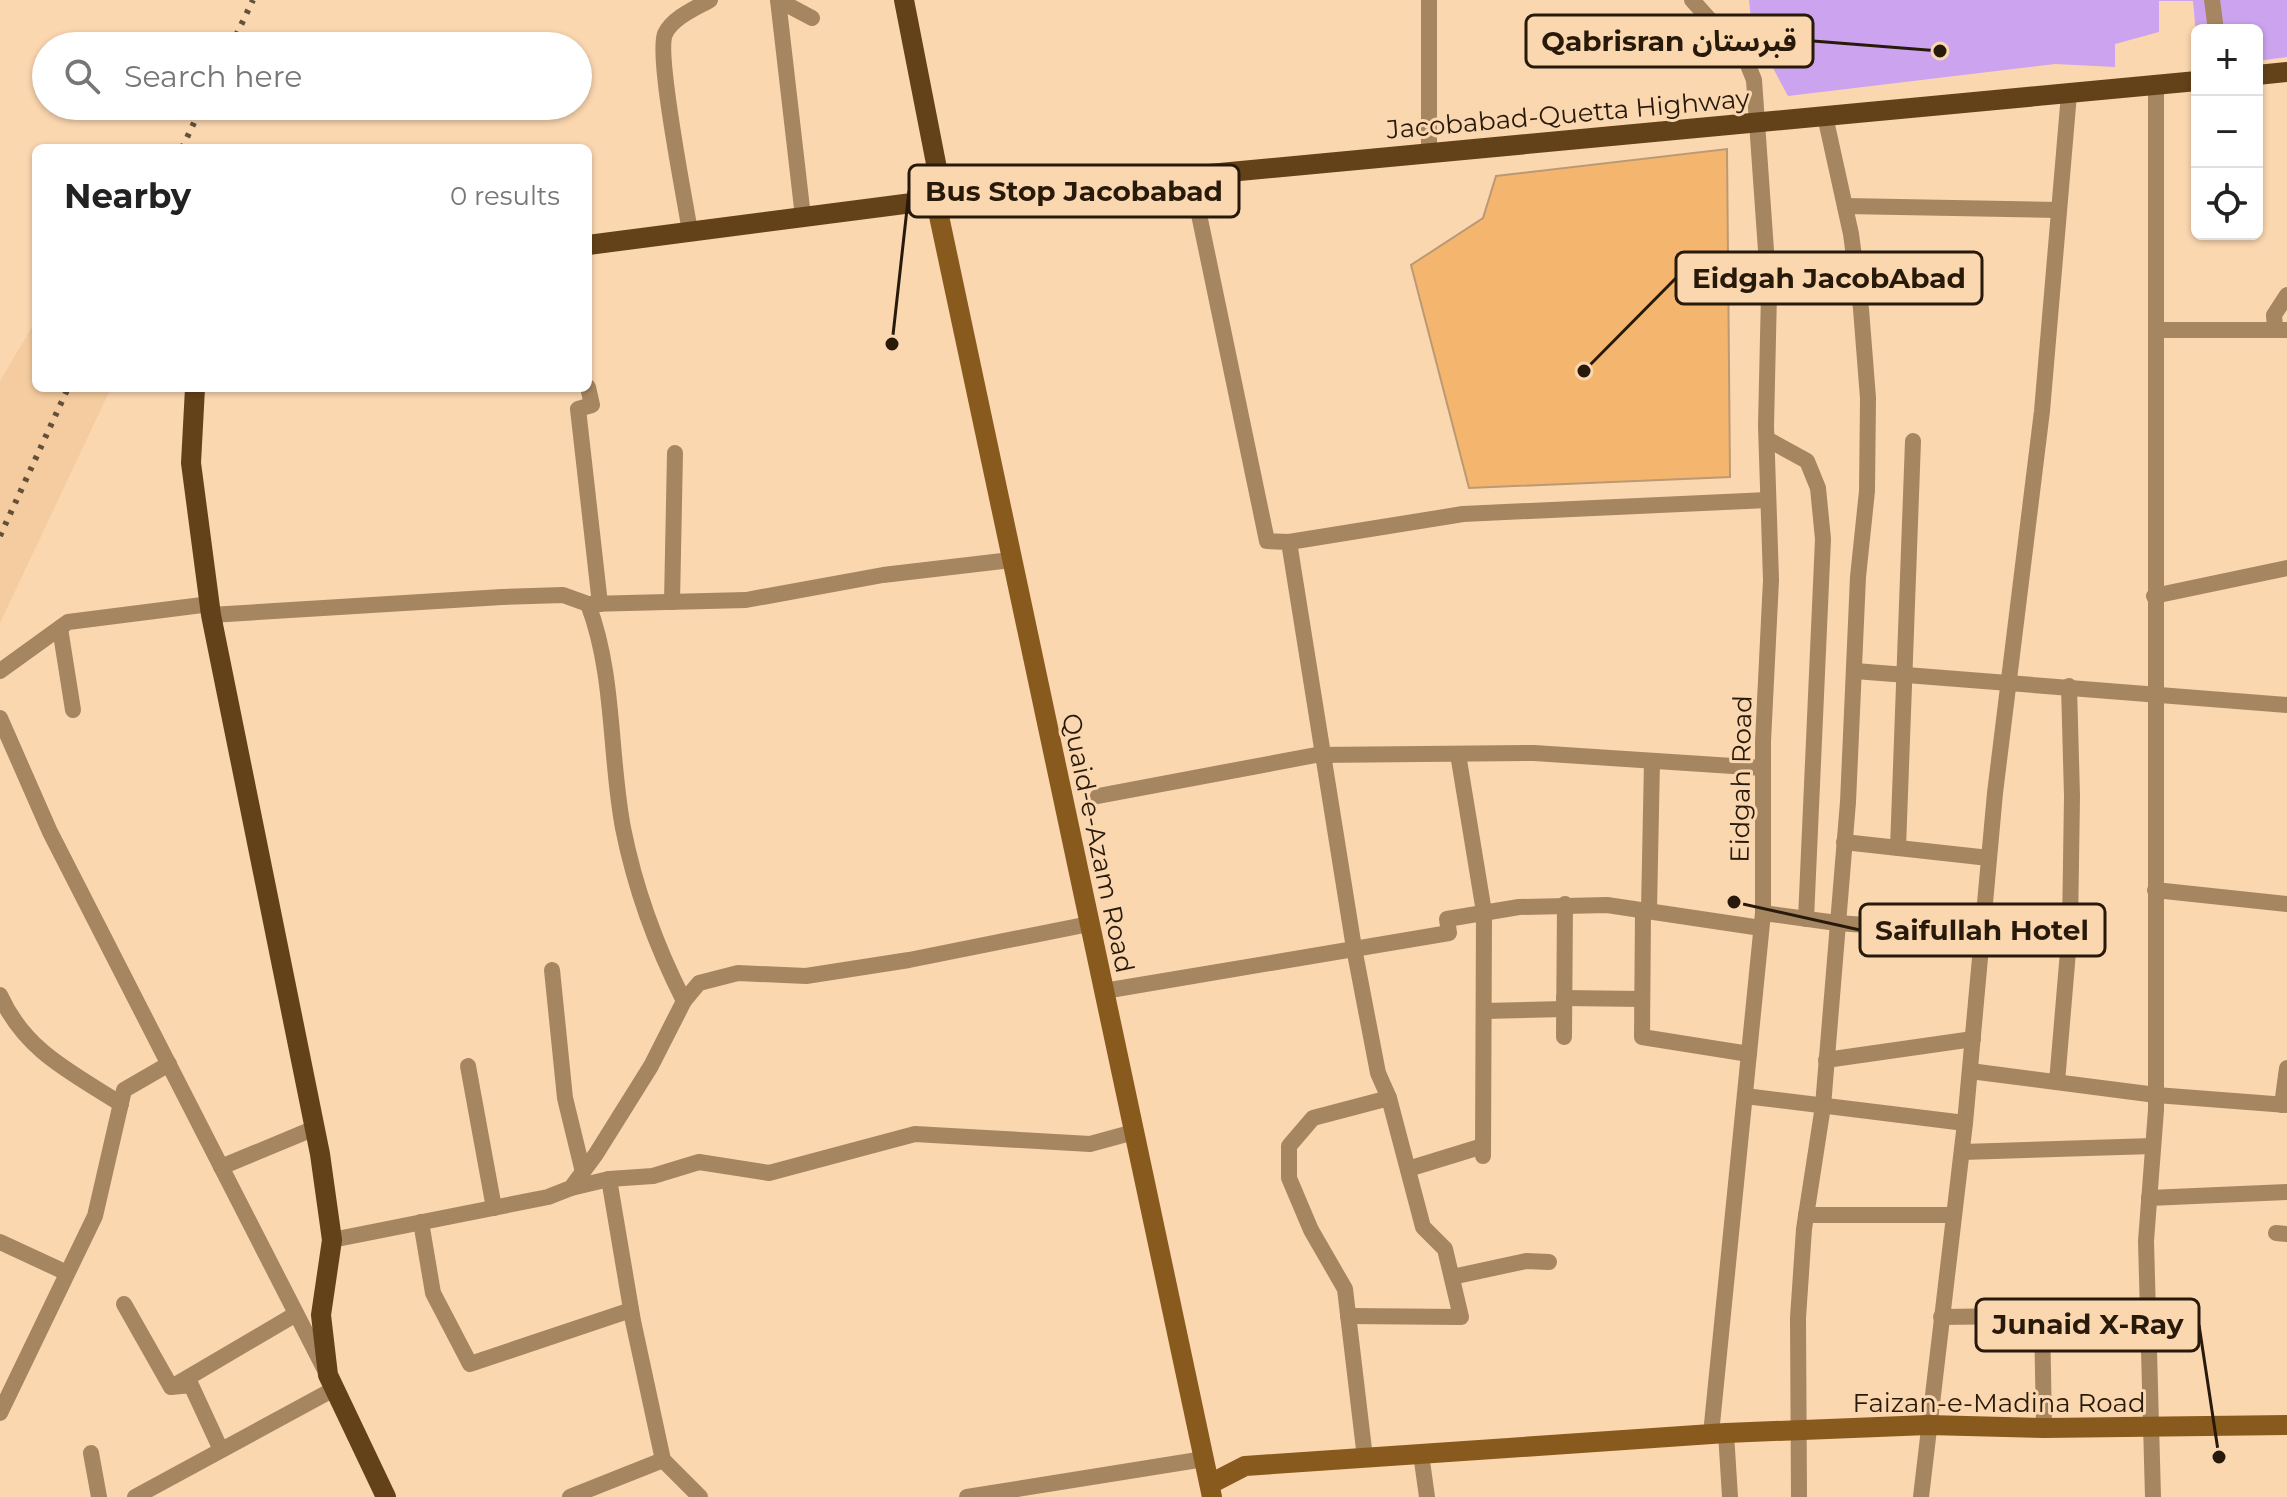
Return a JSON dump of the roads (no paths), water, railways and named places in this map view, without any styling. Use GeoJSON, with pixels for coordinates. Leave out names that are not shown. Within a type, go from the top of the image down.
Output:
{"type":"FeatureCollection","features":[{"type":"Feature","properties":{"kind":"main road"},"geometry":{"type":"LineString","coordinates":[[904,0],[943,199]]}},
{"type":"Feature","properties":{"kind":"main road"},"geometry":{"type":"LineString","coordinates":[[2263,74],[2287,72]]}},
{"type":"Feature","properties":{"kind":"main road","name":"Jacobabad-Quetta Highway"},"geometry":{"type":"LineString","coordinates":[[592,244],[943,199],[2191,82]]}},
{"type":"Feature","properties":{"kind":"main road"},"geometry":{"type":"LineString","coordinates":[[195,392],[191,463],[211,610],[315,1128],[332,1240],[321,1315],[331,1382],[386,1497]]}},
{"type":"Feature","properties":{"kind":"street"},"geometry":{"type":"LineString","coordinates":[[690,232],[664,65],[665,34],[677,20],[710,0]]}},
{"type":"Feature","properties":{"kind":"street"},"geometry":{"type":"LineString","coordinates":[[778,0],[812,18]]}},
{"type":"Feature","properties":{"kind":"street"},"geometry":{"type":"LineString","coordinates":[[778,0],[803,217]]}},
{"type":"Feature","properties":{"kind":"street"},"geometry":{"type":"LineString","coordinates":[[1429,0],[1429,153]]}},
{"type":"Feature","properties":{"kind":"street","name":"Eidgah Road"},"geometry":{"type":"LineString","coordinates":[[1692,0],[1746,60],[1754,80],[1769,293],[1767,439],[1771,580],[1763,768],[1762,920],[1719,1433],[1730,1497]]}},
{"type":"Feature","properties":{"kind":"street"},"geometry":{"type":"LineString","coordinates":[[2212,0],[2215,24]]}},
{"type":"Feature","properties":{"kind":"street"},"geometry":{"type":"LineString","coordinates":[[2153,1497],[2149,1198],[2156,1095],[2153,693],[2156,85]]}},
{"type":"Feature","properties":{"kind":"street"},"geometry":{"type":"LineString","coordinates":[[1921,1497],[1962,1152],[1989,858],[2042,411],[2069,94]]}},
{"type":"Feature","properties":{"kind":"street"},"geometry":{"type":"LineString","coordinates":[[1799,1497],[1798,1318],[1806,1215],[1823,1106],[1867,491],[1868,398],[1861,309],[1845,206],[1825,116]]}},
{"type":"Feature","properties":{"kind":"street"},"geometry":{"type":"LineString","coordinates":[[1191,176],[1267,541],[1289,542],[1463,514],[1768,500]]}},
{"type":"Feature","properties":{"kind":"street","name":"Quaid-e-Azam Road"},"geometry":{"type":"LineString","coordinates":[[943,199],[939,216],[1211,1490]]}},
{"type":"Feature","properties":{"kind":"street"},"geometry":{"type":"LineString","coordinates":[[1845,206],[2059,210]]}},
{"type":"Feature","properties":{"kind":"street"},"geometry":{"type":"LineString","coordinates":[[2156,330],[2281,329],[2274,315],[2287,295]]}},
{"type":"Feature","properties":{"kind":"street"},"geometry":{"type":"LineString","coordinates":[[589,392],[592,405],[578,409],[594,604],[623,828],[649,925],[684,1001]]}},
{"type":"Feature","properties":{"kind":"street"},"geometry":{"type":"LineString","coordinates":[[1767,439],[1807,461],[1818,488],[1823,539],[1806,919]]}},
{"type":"Feature","properties":{"kind":"street"},"geometry":{"type":"LineString","coordinates":[[1898,848],[1913,441]]}},
{"type":"Feature","properties":{"kind":"street"},"geometry":{"type":"LineString","coordinates":[[672,602],[675,453]]}},
{"type":"Feature","properties":{"kind":"street"},"geometry":{"type":"LineString","coordinates":[[1289,542],[1354,948],[1378,1073],[1389,1098],[1423,1227],[1445,1249],[1461,1317],[1348,1316]]}},
{"type":"Feature","properties":{"kind":"street"},"geometry":{"type":"LineString","coordinates":[[0,671],[68,622],[211,610],[563,595],[594,604],[746,600],[883,575],[1011,560]]}},
{"type":"Feature","properties":{"kind":"street"},"geometry":{"type":"LineString","coordinates":[[2154,596],[2287,568]]}},
{"type":"Feature","properties":{"kind":"street"},"geometry":{"type":"LineString","coordinates":[[60,628],[73,710]]}},
{"type":"Feature","properties":{"kind":"street"},"geometry":{"type":"LineString","coordinates":[[1855,671],[2287,705]]}},
{"type":"Feature","properties":{"kind":"street"},"geometry":{"type":"LineString","coordinates":[[2057,1082],[2070,928],[2072,796],[2069,686]]}},
{"type":"Feature","properties":{"kind":"street"},"geometry":{"type":"LineString","coordinates":[[0,718],[50,832],[331,1382],[221,1450],[135,1497]]}},
{"type":"Feature","properties":{"kind":"street"},"geometry":{"type":"LineString","coordinates":[[1098,796],[1325,754],[1534,753],[1763,768]]}},
{"type":"Feature","properties":{"kind":"street"},"geometry":{"type":"LineString","coordinates":[[1408,1169],[1483,1151],[1484,912],[1458,754]]}},
{"type":"Feature","properties":{"kind":"street"},"geometry":{"type":"LineString","coordinates":[[1652,761],[1642,1037],[1749,1054]]}},
{"type":"Feature","properties":{"kind":"street"},"geometry":{"type":"LineString","coordinates":[[1844,842],[1989,858]]}},
{"type":"Feature","properties":{"kind":"street"},"geometry":{"type":"LineString","coordinates":[[2155,890],[2287,904]]}},
{"type":"Feature","properties":{"kind":"street"},"geometry":{"type":"LineString","coordinates":[[1104,991],[1449,933],[1447,919],[1484,912],[1565,904],[1982,933]]}},
{"type":"Feature","properties":{"kind":"street"},"geometry":{"type":"LineString","coordinates":[[1564,1037],[1565,904]]}},
{"type":"Feature","properties":{"kind":"street"},"geometry":{"type":"LineString","coordinates":[[571,1188],[651,1066],[684,1001],[699,983],[738,973],[806,976],[909,960],[1089,924]]}},
{"type":"Feature","properties":{"kind":"street"},"geometry":{"type":"LineString","coordinates":[[552,970],[565,1098],[583,1172]]}},
{"type":"Feature","properties":{"kind":"street"},"geometry":{"type":"LineString","coordinates":[[0,995],[13,1023],[39,1051],[121,1104]]}},
{"type":"Feature","properties":{"kind":"street"},"geometry":{"type":"LineString","coordinates":[[1484,1011],[1642,999]]}},
{"type":"Feature","properties":{"kind":"street"},"geometry":{"type":"LineString","coordinates":[[1826,1060],[1973,1039]]}},
{"type":"Feature","properties":{"kind":"street"},"geometry":{"type":"LineString","coordinates":[[0,1413],[4,1395],[95,1216],[124,1090],[169,1064]]}},
{"type":"Feature","properties":{"kind":"street"},"geometry":{"type":"LineString","coordinates":[[468,1066],[494,1208]]}},
{"type":"Feature","properties":{"kind":"street"},"geometry":{"type":"LineString","coordinates":[[1970,1071],[2156,1095],[2285,1105],[2287,1068]]}},
{"type":"Feature","properties":{"kind":"street"},"geometry":{"type":"LineString","coordinates":[[1745,1096],[1965,1123]]}},
{"type":"Feature","properties":{"kind":"street"},"geometry":{"type":"LineString","coordinates":[[1365,1458],[1345,1289],[1311,1230],[1289,1178],[1289,1146],[1313,1118],[1389,1098]]}},
{"type":"Feature","properties":{"kind":"street"},"geometry":{"type":"LineString","coordinates":[[221,1167],[315,1128]]}},
{"type":"Feature","properties":{"kind":"street"},"geometry":{"type":"LineString","coordinates":[[332,1240],[548,1197],[609,1179],[653,1176],[699,1162],[769,1173],[915,1134],[1090,1144],[1134,1132]]}},
{"type":"Feature","properties":{"kind":"street"},"geometry":{"type":"LineString","coordinates":[[1962,1152],[2153,1146]]}},
{"type":"Feature","properties":{"kind":"street"},"geometry":{"type":"LineString","coordinates":[[609,1179],[631,1310],[663,1460],[700,1497]]}},
{"type":"Feature","properties":{"kind":"street"},"geometry":{"type":"LineString","coordinates":[[2149,1198],[2287,1192]]}},
{"type":"Feature","properties":{"kind":"street"},"geometry":{"type":"LineString","coordinates":[[1806,1215],[1954,1215]]}},
{"type":"Feature","properties":{"kind":"street"},"geometry":{"type":"LineString","coordinates":[[421,1222],[433,1293],[470,1364],[631,1310]]}},
{"type":"Feature","properties":{"kind":"street"},"geometry":{"type":"LineString","coordinates":[[0,1242],[67,1273]]}},
{"type":"Feature","properties":{"kind":"street"},"geometry":{"type":"LineString","coordinates":[[1452,1277],[1526,1261],[1549,1262]]}},
{"type":"Feature","properties":{"kind":"street"},"geometry":{"type":"LineString","coordinates":[[124,1304],[171,1387]]}},
{"type":"Feature","properties":{"kind":"street"},"geometry":{"type":"LineString","coordinates":[[171,1387],[296,1314]]}},
{"type":"Feature","properties":{"kind":"street"},"geometry":{"type":"LineString","coordinates":[[1941,1317],[2149,1314]]}},
{"type":"Feature","properties":{"kind":"street"},"geometry":{"type":"LineString","coordinates":[[2042,1316],[2044,1428]]}},
{"type":"Feature","properties":{"kind":"street"},"geometry":{"type":"LineString","coordinates":[[171,1387],[191,1385],[221,1450]]}},
{"type":"Feature","properties":{"kind":"street","name":"Faizan-e-Madina Road"},"geometry":{"type":"LineString","coordinates":[[1211,1490],[1245,1466],[1719,1433],[1928,1425],[2152,1428],[2287,1425]]}},
{"type":"Feature","properties":{"kind":"street"},"geometry":{"type":"LineString","coordinates":[[91,1453],[99,1497]]}},
{"type":"Feature","properties":{"kind":"street"},"geometry":{"type":"LineString","coordinates":[[1421,1454],[1427,1497]]}},
{"type":"Feature","properties":{"kind":"street"},"geometry":{"type":"LineString","coordinates":[[967,1497],[1204,1459]]}},
{"type":"Feature","properties":{"kind":"street"},"geometry":{"type":"LineString","coordinates":[[570,1497],[663,1460]]}},
{"type":"Feature","properties":{"kind":"railway"},"geometry":{"type":"LineString","coordinates":[[238,32],[253,0]]}},
{"type":"Feature","properties":{"kind":"railway"},"geometry":{"type":"LineString","coordinates":[[184,144],[195,120]]}},
{"type":"Feature","properties":{"kind":"railway"},"geometry":{"type":"LineString","coordinates":[[0,536],[66,392]]}},
{"type":"Feature","properties":{"kind":"place","name":"Qabrisran قبرستان"},"geometry":{"type":"Point","coordinates":[1940,51]}},
{"type":"Feature","properties":{"kind":"place","name":"Bus Stop Jacobabad"},"geometry":{"type":"Point","coordinates":[892,344]}},
{"type":"Feature","properties":{"kind":"place","name":"Eidgah JacobAbad"},"geometry":{"type":"Point","coordinates":[1584,371]}},
{"type":"Feature","properties":{"kind":"place","name":"Saifullah Hotel"},"geometry":{"type":"Point","coordinates":[1734,902]}},
{"type":"Feature","properties":{"kind":"place","name":"Junaid X-Ray"},"geometry":{"type":"Point","coordinates":[2219,1457]}}]}
